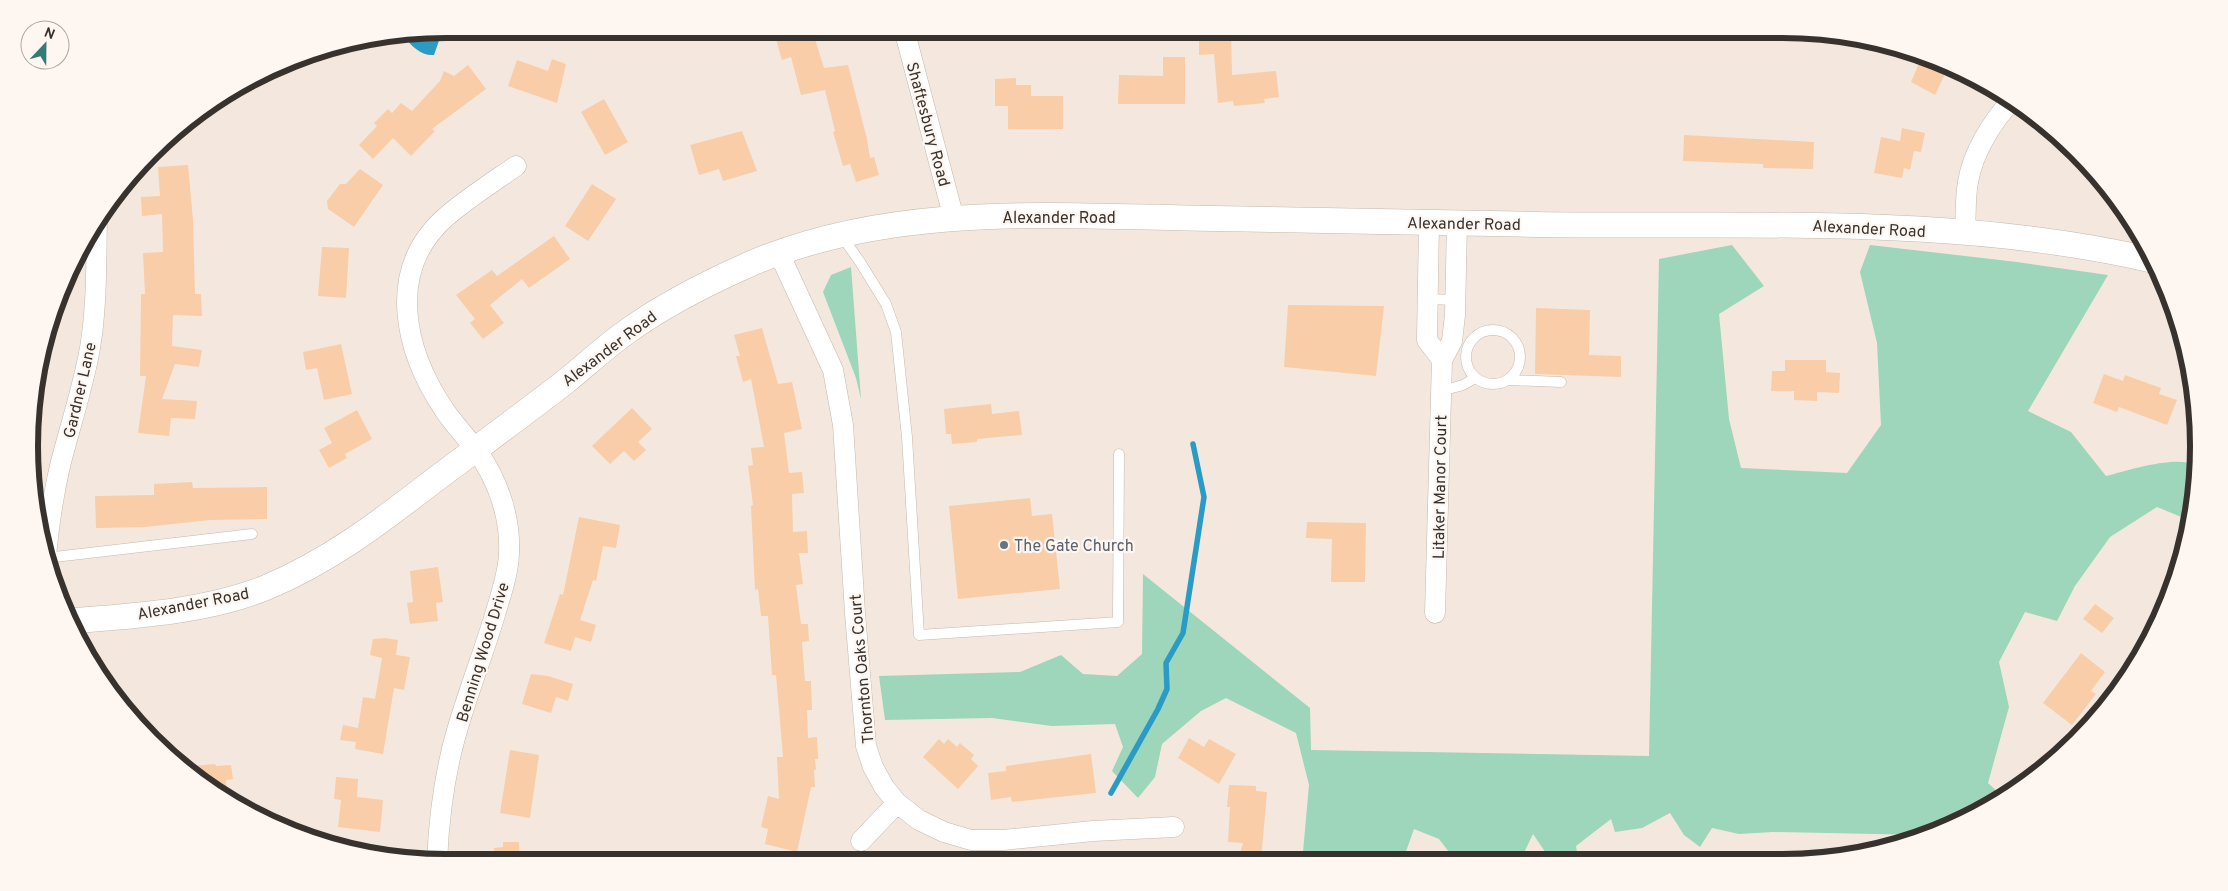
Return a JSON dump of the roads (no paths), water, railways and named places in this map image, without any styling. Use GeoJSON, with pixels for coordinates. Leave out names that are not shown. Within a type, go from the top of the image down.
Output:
{"type":"FeatureCollection","features":[{"type":"Feature","properties":{"kind":"street","name":"Shaftesbury Road"},"geometry":{"type":"LineString","coordinates":[[906,38],[954,219]]}},
{"type":"Feature","properties":{"kind":"street"},"geometry":{"type":"LineString","coordinates":[[1965,233],[1968,182],[1974,161],[1986,136],[2008,105]]}},
{"type":"Feature","properties":{"kind":"street","name":"Benning Wood Drive"},"geometry":{"type":"LineString","coordinates":[[437,854],[439,822],[446,774],[456,733],[505,581],[509,554],[508,526],[501,497],[490,472],[476,449],[445,411],[426,378],[412,342],[406,319],[406,296],[409,279],[418,255],[431,233],[446,217],[516,166]]}},
{"type":"Feature","properties":{"kind":"street","name":"Alexander Road"},"geometry":{"type":"LineString","coordinates":[[78,621],[172,610],[219,602],[258,591],[295,574],[358,539],[567,380],[624,334],[666,306],[748,265],[779,253],[840,235],[920,221],[1020,216],[1606,226],[1774,225],[1965,233],[2076,245],[2145,260]]}},
{"type":"Feature","properties":{"kind":"street"},"geometry":{"type":"LineString","coordinates":[[1429,223],[1427,340],[1442,360]]}},
{"type":"Feature","properties":{"kind":"street","name":"Litaker Manor Court"},"geometry":{"type":"LineString","coordinates":[[1436,613],[1442,360],[1452,342],[1457,223]]}},
{"type":"Feature","properties":{"kind":"street","name":"Gardner Lane"},"geometry":{"type":"LineString","coordinates":[[48,538],[56,486],[80,395],[90,347],[96,298],[97,233]]}},
{"type":"Feature","properties":{"kind":"street","name":"Thornton Oaks Court"},"geometry":{"type":"LineString","coordinates":[[779,253],[833,370],[843,425],[866,746],[873,767],[884,787],[897,803],[919,820],[944,832],[971,840],[1004,840],[1093,831],[1174,827]]}},
{"type":"Feature","properties":{"kind":"street"},"geometry":{"type":"LineString","coordinates":[[861,841],[897,803]]}},
{"type":"Feature","properties":{"kind":"lane"},"geometry":{"type":"LineString","coordinates":[[840,235],[860,262],[886,304],[896,332],[907,437],[919,635],[1118,622],[1119,454]]}},
{"type":"Feature","properties":{"kind":"lane"},"geometry":{"type":"LineString","coordinates":[[1428,299],[1455,300]]}},
{"type":"Feature","properties":{"kind":"lane"},"geometry":{"type":"LineString","coordinates":[[1489,330],[1498,330],[1514,339],[1519,347],[1520,365],[1509,380],[1501,384],[1483,383],[1475,378],[1466,363],[1468,345],[1481,333],[1489,330]]}},
{"type":"Feature","properties":{"kind":"lane"},"geometry":{"type":"LineString","coordinates":[[1441,391],[1463,385],[1475,378]]}},
{"type":"Feature","properties":{"kind":"lane"},"geometry":{"type":"LineString","coordinates":[[1509,380],[1561,382]]}},
{"type":"Feature","properties":{"kind":"lane"},"geometry":{"type":"LineString","coordinates":[[53,556],[252,534]]}},
{"type":"Feature","properties":{"kind":"water"},"geometry":{"type":"Polygon","coordinates":[[[440,38],[434,55],[425,54],[417,50],[407,39],[440,38]]]}},
{"type":"Feature","properties":{"kind":"waterway"},"geometry":{"type":"LineString","coordinates":[[1111,793],[1158,709],[1167,689],[1166,663],[1183,633],[1204,497],[1193,444]]}},
{"type":"Feature","properties":{"kind":"place","name":"The Gate Church"},"geometry":{"type":"Point","coordinates":[1004,545]}}]}
